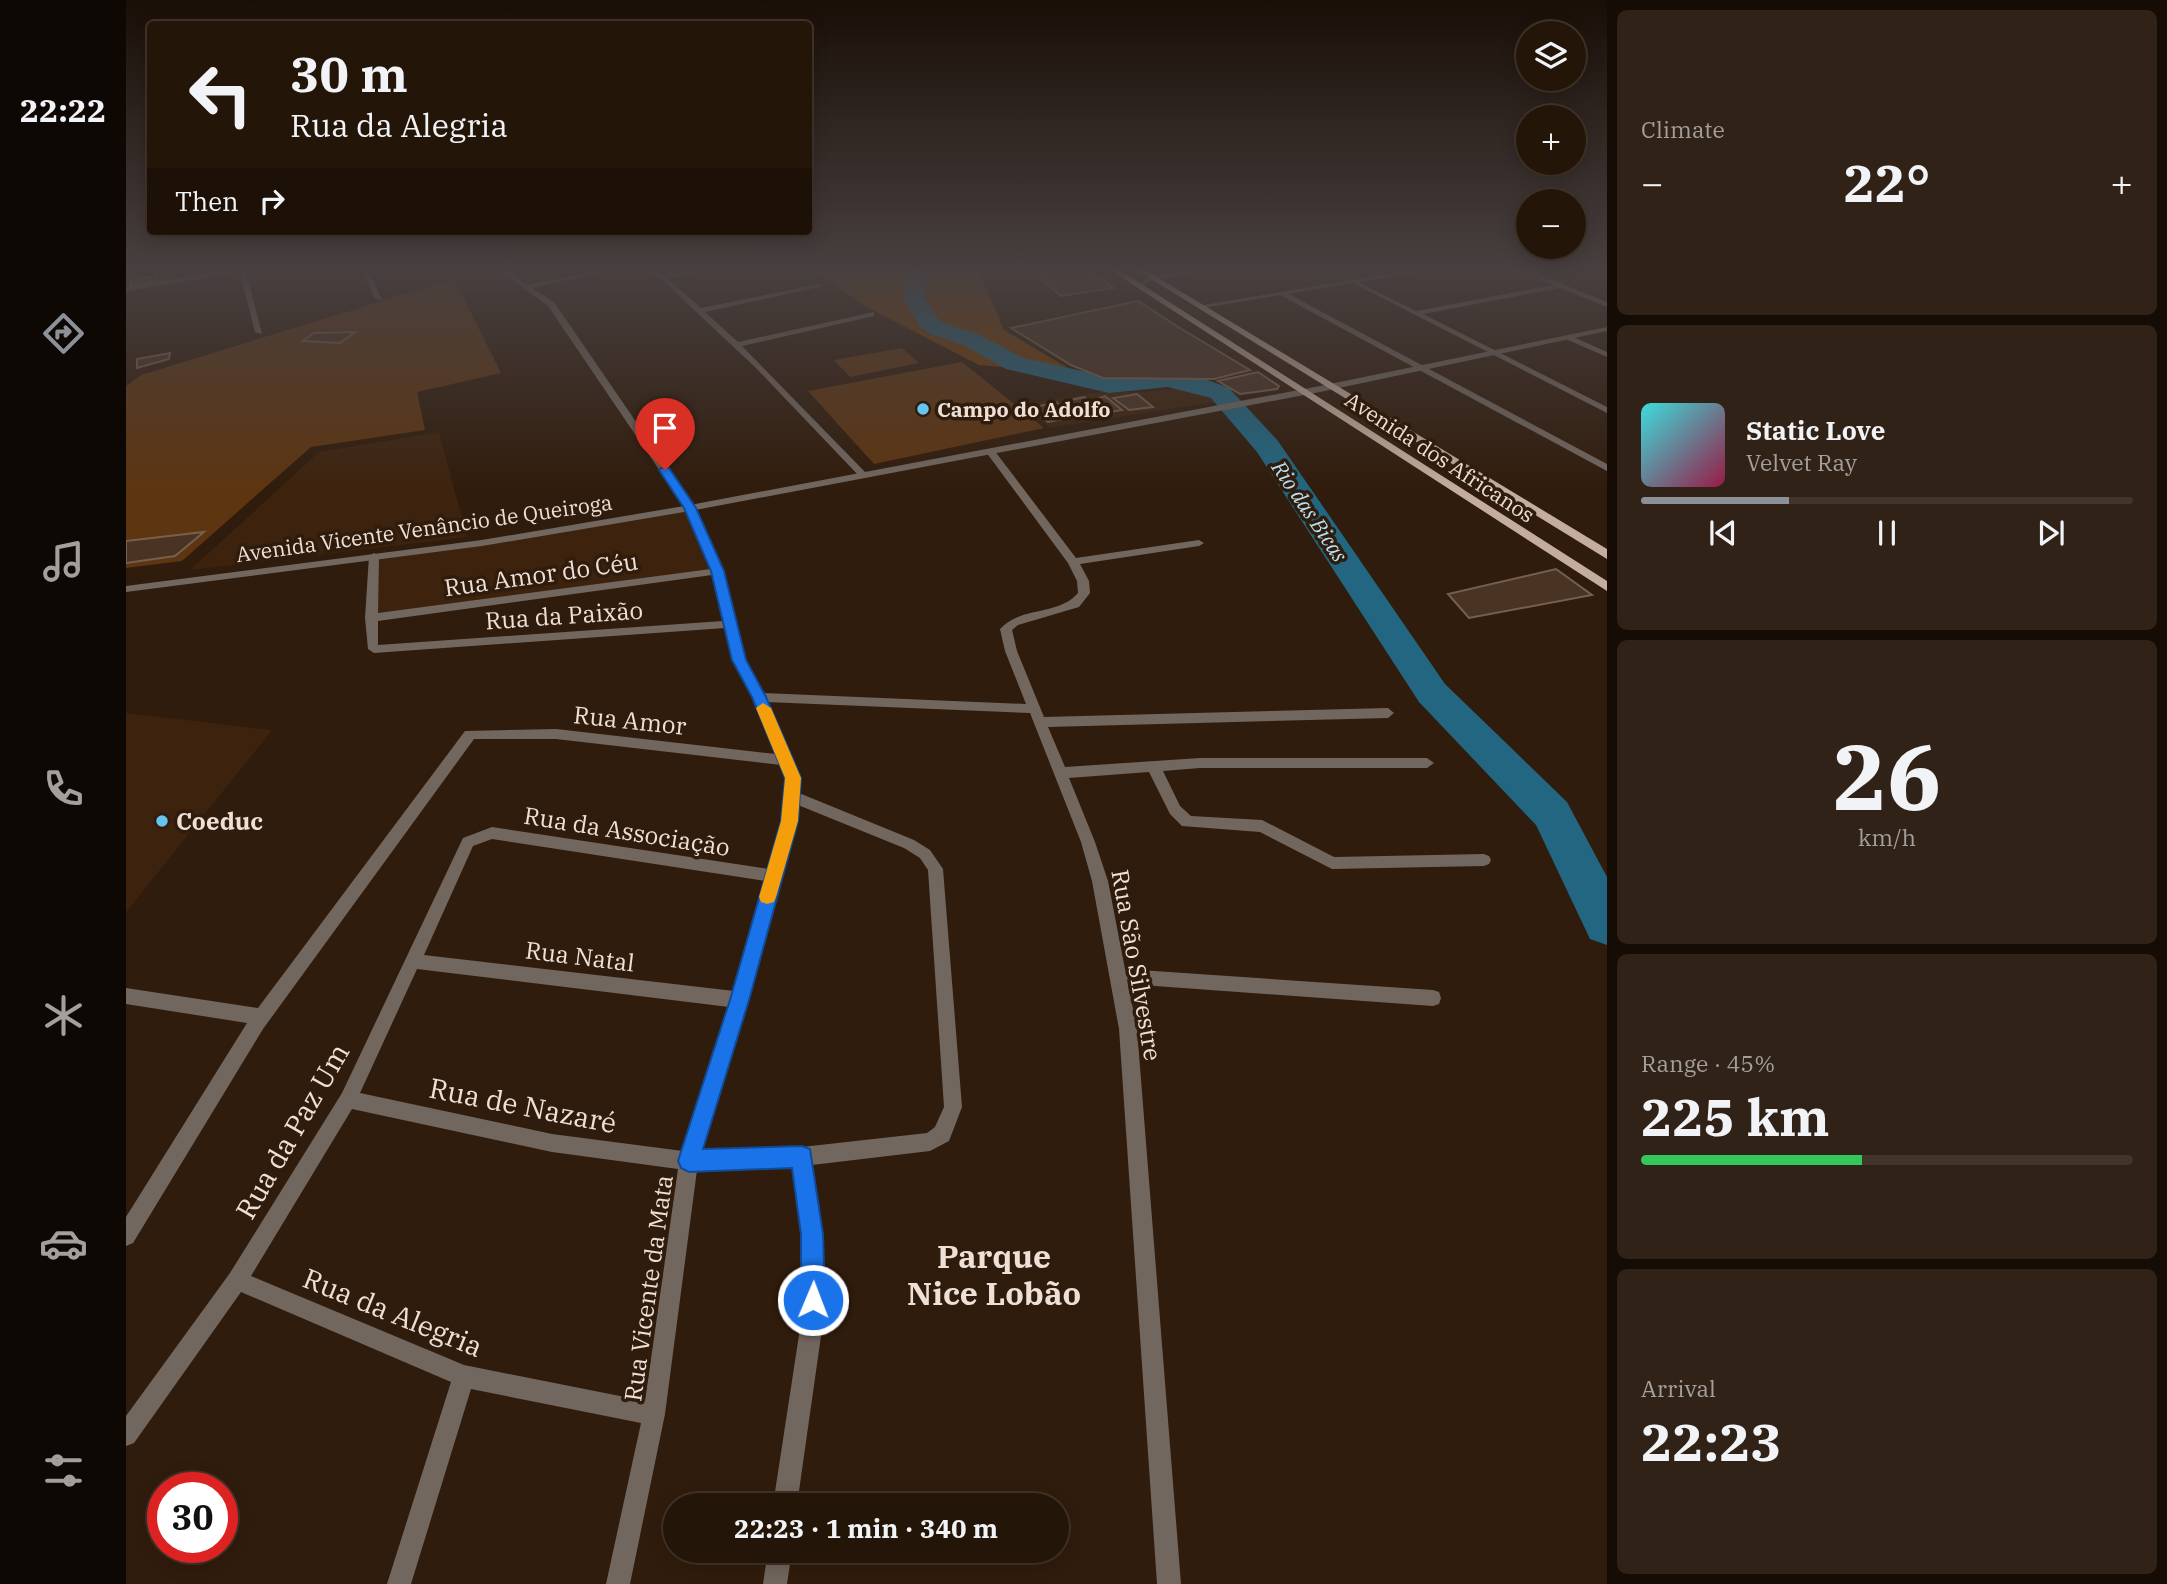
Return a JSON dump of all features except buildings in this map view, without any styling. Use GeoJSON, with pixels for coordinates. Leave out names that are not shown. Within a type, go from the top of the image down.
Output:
{"type":"FeatureCollection","features":[{"type":"Feature","properties":{"kind":"main road","name":"Avenida dos Africanos"},"geometry":{"type":"LineString","coordinates":[[1227,342],[1607,587]]}},
{"type":"Feature","properties":{"kind":"main road","name":"Avenida dos Africanos"},"geometry":{"type":"LineString","coordinates":[[1261,342],[1607,555]]}},
{"type":"Feature","properties":{"kind":"main road"},"geometry":{"type":"LineString","coordinates":[[1299,365],[1304,392]]}},
{"type":"Feature","properties":{"kind":"street","name":"Rua Vicente da Mata"},"geometry":{"type":"LineString","coordinates":[[577,342],[690,508],[718,571],[739,660],[759,697],[793,778],[790,821],[740,1000],[689,1161],[654,1414],[618,1584]]}},
{"type":"Feature","properties":{"kind":"street"},"geometry":{"type":"LineString","coordinates":[[732,342],[863,475]]}},
{"type":"Feature","properties":{"kind":"street"},"geometry":{"type":"LineString","coordinates":[[735,345],[749,342]]}},
{"type":"Feature","properties":{"kind":"street"},"geometry":{"type":"LineString","coordinates":[[1374,342],[1607,468]]}},
{"type":"Feature","properties":{"kind":"street"},"geometry":{"type":"LineString","coordinates":[[1473,342],[1607,410]]}},
{"type":"Feature","properties":{"kind":"street","name":"Avenida Vicente Venâncio de Queiroga"},"geometry":{"type":"LineString","coordinates":[[126,589],[482,543],[690,508],[1334,387],[1546,342]]}},
{"type":"Feature","properties":{"kind":"street"},"geometry":{"type":"LineString","coordinates":[[1579,342],[1607,355]]}},
{"type":"Feature","properties":{"kind":"street","name":"Rua São Silvestre"},"geometry":{"type":"LineString","coordinates":[[991,452],[1073,562],[1083,581],[1082,598],[1068,606],[1014,622],[1006,629],[1011,650],[1100,881],[1119,976],[1128,1029],[1169,1584]]}},
{"type":"Feature","properties":{"kind":"street"},"geometry":{"type":"LineString","coordinates":[[1073,562],[1199,543]]}},
{"type":"Feature","properties":{"kind":"street"},"geometry":{"type":"LineString","coordinates":[[371,618],[374,556]]}},
{"type":"Feature","properties":{"kind":"street","name":"Rua Amor do Céu"},"geometry":{"type":"LineString","coordinates":[[371,618],[718,571]]}},
{"type":"Feature","properties":{"kind":"street","name":"Rua da Paixão"},"geometry":{"type":"LineString","coordinates":[[371,618],[372,647],[400,648],[731,624]]}},
{"type":"Feature","properties":{"kind":"street"},"geometry":{"type":"LineString","coordinates":[[759,697],[1038,715],[1388,713]]}},
{"type":"Feature","properties":{"kind":"street","name":"Rua Amor"},"geometry":{"type":"LineString","coordinates":[[262,1017],[470,734],[555,734],[785,760]]}},
{"type":"Feature","properties":{"kind":"street"},"geometry":{"type":"LineString","coordinates":[[1060,773],[1200,763],[1427,763]]}},
{"type":"Feature","properties":{"kind":"street"},"geometry":{"type":"LineString","coordinates":[[1154,766],[1175,810],[1188,822],[1262,825],[1332,863],[1484,859]]}},
{"type":"Feature","properties":{"kind":"street"},"geometry":{"type":"LineString","coordinates":[[689,1161],[802,1157],[930,1142],[942,1134],[953,1107],[936,883],[932,861],[909,844],[793,797]]}},
{"type":"Feature","properties":{"kind":"street","name":"Rua da Associação"},"geometry":{"type":"LineString","coordinates":[[475,838],[492,833],[773,876]]}},
{"type":"Feature","properties":{"kind":"street","name":"Rua da Paz Um"},"geometry":{"type":"LineString","coordinates":[[126,1435],[237,1280],[348,1099],[415,961],[462,852],[475,838]]}},
{"type":"Feature","properties":{"kind":"street","name":"Rua Natal"},"geometry":{"type":"LineString","coordinates":[[415,961],[740,1000]]}},
{"type":"Feature","properties":{"kind":"street"},"geometry":{"type":"LineString","coordinates":[[1119,976],[1433,998]]}},
{"type":"Feature","properties":{"kind":"street"},"geometry":{"type":"LineString","coordinates":[[126,996],[262,1017],[126,1236]]}},
{"type":"Feature","properties":{"kind":"street","name":"Rua de Nazaré"},"geometry":{"type":"LineString","coordinates":[[348,1099],[552,1143],[689,1161]]}},
{"type":"Feature","properties":{"kind":"street"},"geometry":{"type":"LineString","coordinates":[[787,1493],[812,1322],[815,1279],[802,1157]]}},
{"type":"Feature","properties":{"kind":"street","name":"Rua da Alegria"},"geometry":{"type":"LineString","coordinates":[[237,1280],[464,1376],[654,1414]]}},
{"type":"Feature","properties":{"kind":"street"},"geometry":{"type":"LineString","coordinates":[[400,1584],[464,1376]]}},
{"type":"Feature","properties":{"kind":"street"},"geometry":{"type":"LineString","coordinates":[[775,1584],[778,1563]]}},
{"type":"Feature","properties":{"kind":"shaded area"},"geometry":{"type":"Polygon","coordinates":[[[249,342],[485,342],[501,373],[417,392],[425,430],[311,447],[182,561],[126,568],[126,386],[141,375],[249,342]]]}},
{"type":"Feature","properties":{"kind":"shaded area"},"geometry":{"type":"Polygon","coordinates":[[[934,342],[1024,342],[1078,374],[979,365],[934,342]]]}},
{"type":"Feature","properties":{"kind":"shaded area"},"geometry":{"type":"Polygon","coordinates":[[[902,348],[919,363],[850,377],[834,360],[902,348]]]}},
{"type":"Feature","properties":{"kind":"shaded area","name":"Campo do Adolfo"},"geometry":{"type":"Polygon","coordinates":[[[962,362],[1044,428],[874,464],[808,391],[962,362]]]}},
{"type":"Feature","properties":{"kind":"shaded area"},"geometry":{"type":"Polygon","coordinates":[[[1193,388],[1200,394],[1210,394],[1221,401],[1049,428],[1024,404],[1099,392],[1147,392],[1193,388]]]}},
{"type":"Feature","properties":{"kind":"shaded area"},"geometry":{"type":"Polygon","coordinates":[[[439,432],[467,537],[190,570],[319,452],[439,432]]]}},
{"type":"Feature","properties":{"kind":"shaded area"},"geometry":{"type":"Polygon","coordinates":[[[690,508],[717,571],[371,618],[374,556],[690,508]]]}},
{"type":"Feature","properties":{"kind":"shaded area","name":"Coeduc"},"geometry":{"type":"Polygon","coordinates":[[[126,713],[272,730],[126,912],[126,713]]]}},
{"type":"Feature","properties":{"kind":"waterway","name":"Rio das Bicas"},"geometry":{"type":"LineString","coordinates":[[975,342],[1015,364],[1109,385],[1168,380],[1205,387],[1220,393],[1268,447],[1432,693],[1552,814],[1607,924]]}},
{"type":"Feature","properties":{"kind":"slow traffic"},"geometry":{"type":"LineString","coordinates":[[763,708],[793,778],[790,821],[767,897]]}},
{"type":"Feature","properties":{"kind":"place","name":"Campo do Adolfo"},"geometry":{"type":"Point","coordinates":[923,409]}},
{"type":"Feature","properties":{"kind":"place","name":"Coeduc"},"geometry":{"type":"Point","coordinates":[162,821]}},
{"type":"Feature","properties":{"kind":"district","name":"Parque Nice Lobão"},"geometry":{"type":"Point","coordinates":[994,1274]}},
{"type":"Feature","properties":{"kind":"route"},"geometry":{"type":"LineString","coordinates":[[665,470],[690,508],[718,571],[739,660],[759,697],[793,778],[790,821],[740,1000],[689,1161],[802,1157],[812,1234],[815,1279],[813,1300]]}}]}
